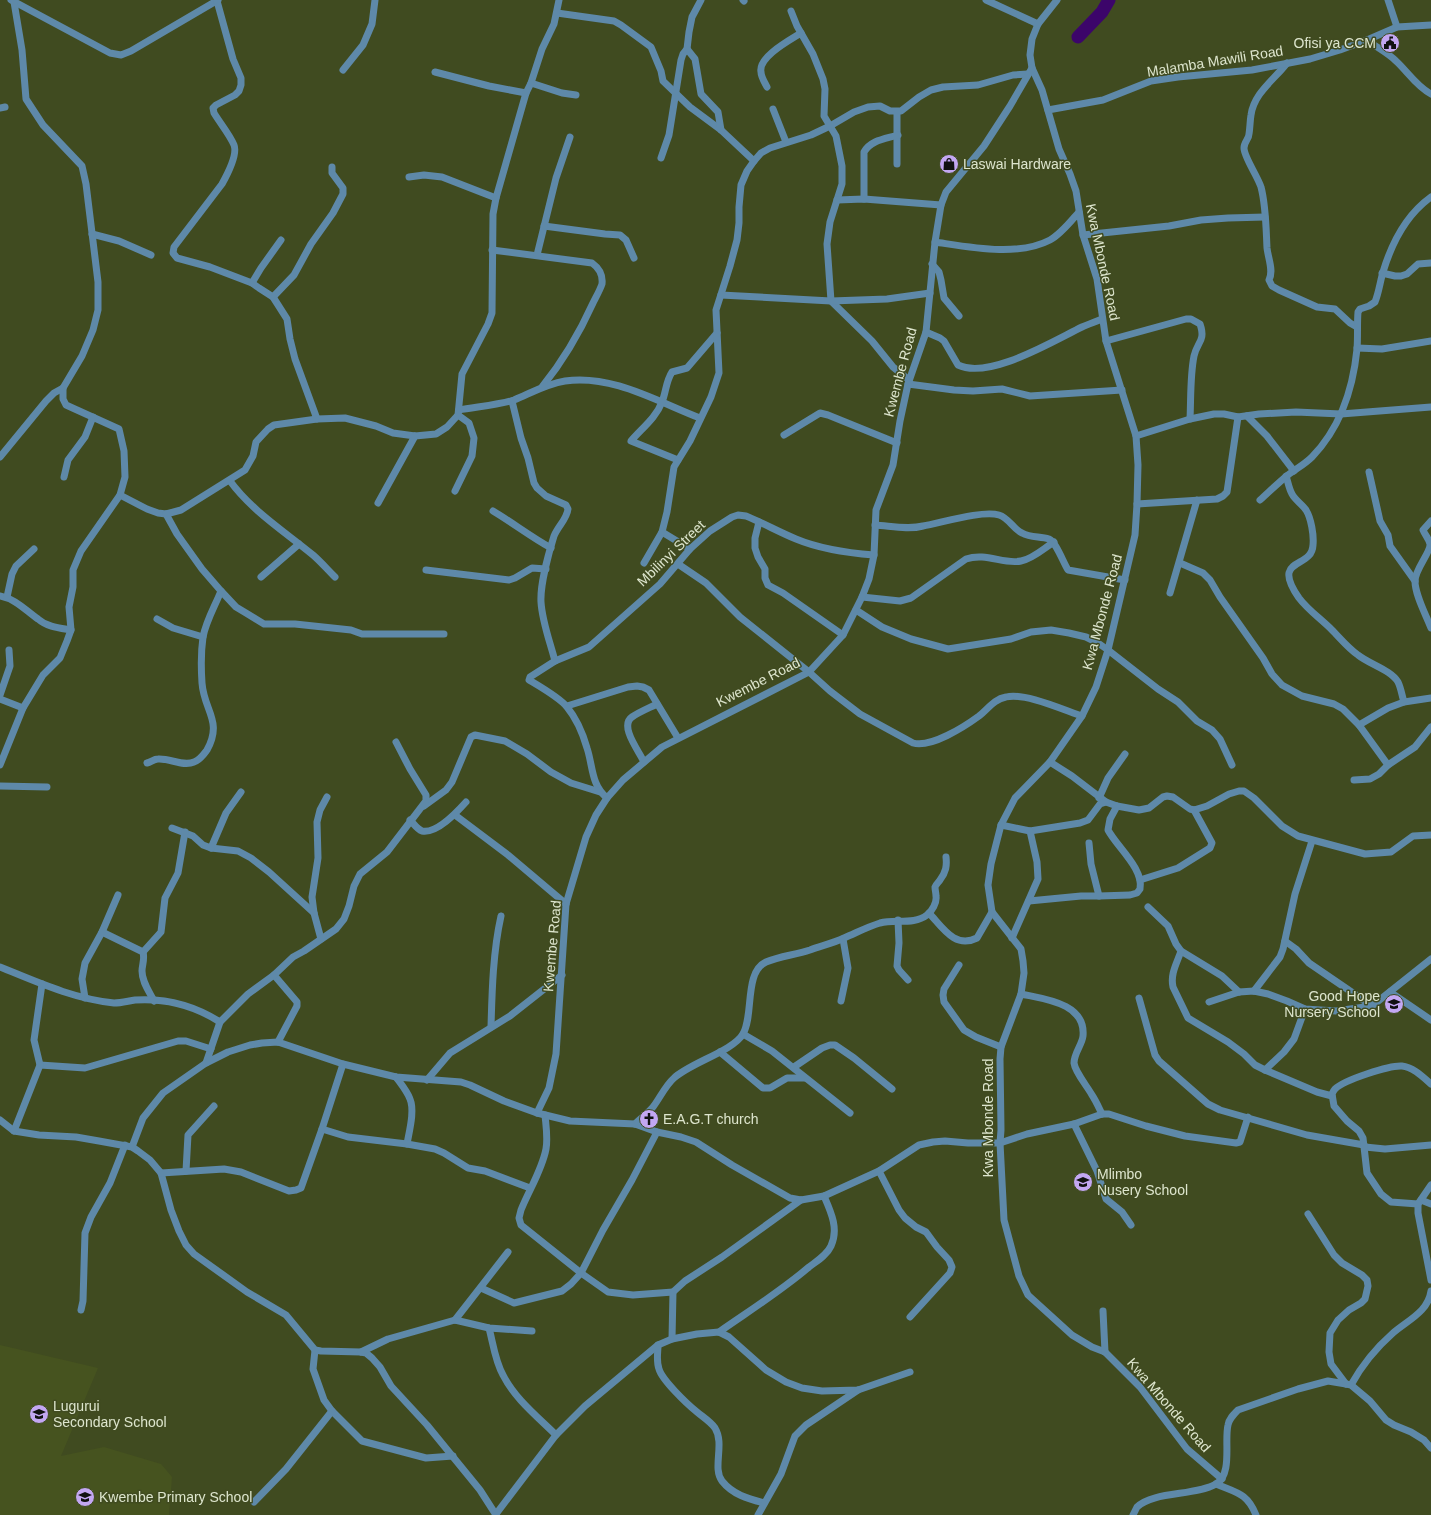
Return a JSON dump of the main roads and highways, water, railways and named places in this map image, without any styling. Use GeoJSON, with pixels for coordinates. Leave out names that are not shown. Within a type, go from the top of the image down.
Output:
{"type":"FeatureCollection","features":[{"type":"Feature","properties":{"kind":"waterway"},"geometry":{"type":"LineString","coordinates":[[1078,37],[1102,12],[1109,0]]}},
{"type":"Feature","properties":{"kind":"place","name":"Ofisi ya CCM"},"geometry":{"type":"Point","coordinates":[1390,43]}},
{"type":"Feature","properties":{"kind":"place","name":"Laswai Hardware"},"geometry":{"type":"Point","coordinates":[949,164]}},
{"type":"Feature","properties":{"kind":"place","name":"Good Hope Nursery School"},"geometry":{"type":"Point","coordinates":[1394,1004]}},
{"type":"Feature","properties":{"kind":"place","name":"E.A.G.T church"},"geometry":{"type":"Point","coordinates":[649,1119]}},
{"type":"Feature","properties":{"kind":"place","name":"Mlimbo Nusery School"},"geometry":{"type":"Point","coordinates":[1083,1182]}},
{"type":"Feature","properties":{"kind":"place","name":"Lugurui Secondary School"},"geometry":{"type":"Point","coordinates":[39,1414]}},
{"type":"Feature","properties":{"kind":"place","name":"Kwembe Primary School"},"geometry":{"type":"Point","coordinates":[85,1497]}}]}
